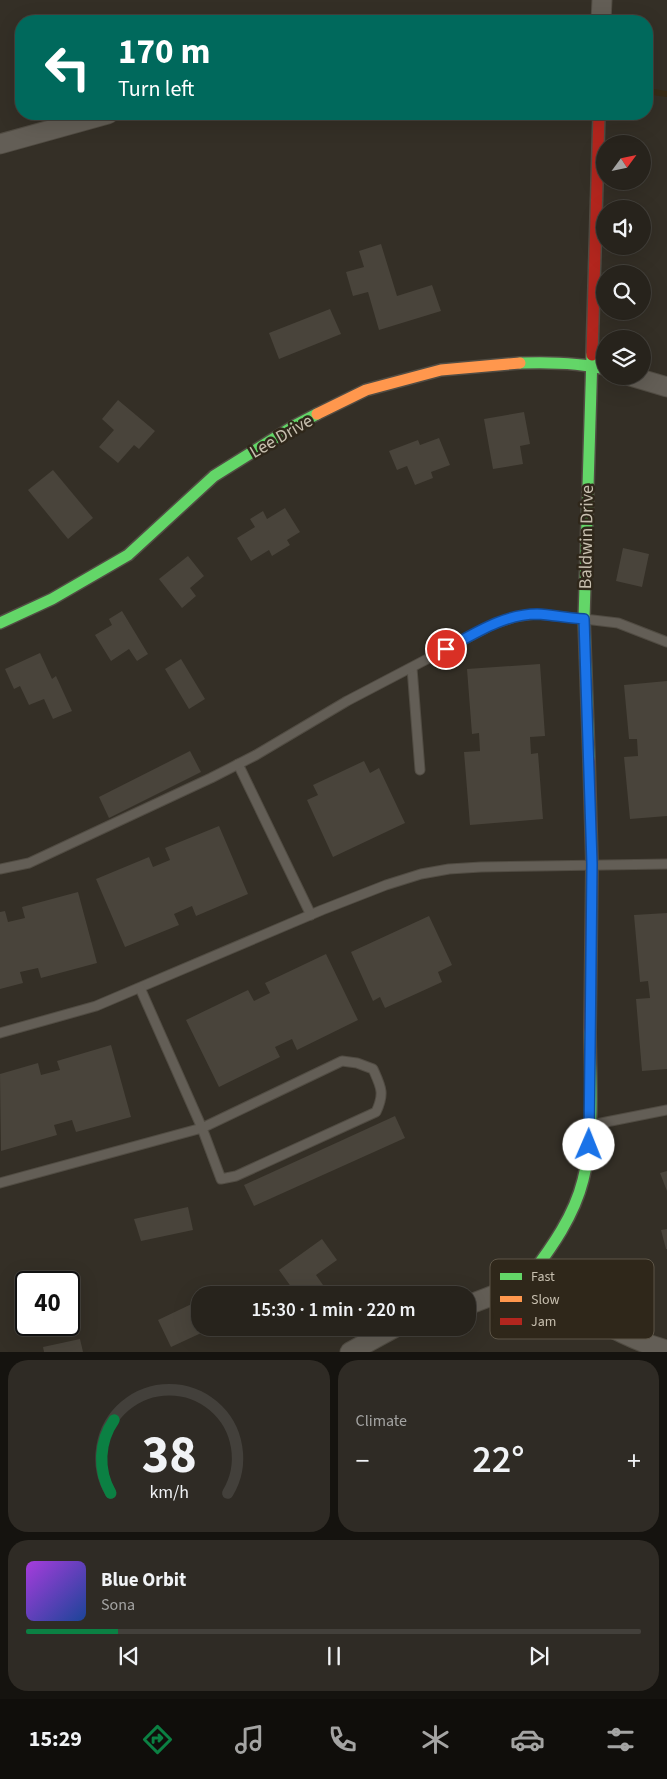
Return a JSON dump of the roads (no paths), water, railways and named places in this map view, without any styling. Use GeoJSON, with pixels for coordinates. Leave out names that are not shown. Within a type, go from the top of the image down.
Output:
{"type":"FeatureCollection","features":[{"type":"Feature","properties":{"kind":"street"},"geometry":{"type":"LineString","coordinates":[[601,15],[602,0]]}},
{"type":"Feature","properties":{"kind":"street"},"geometry":{"type":"LineString","coordinates":[[0,144],[86,120]]}},
{"type":"Feature","properties":{"kind":"street","name":"Baldwin Drive"},"geometry":{"type":"LineString","coordinates":[[542,1259],[560,1232],[581,1189],[588,1165],[592,864],[584,619],[590,365],[599,120]]}},
{"type":"Feature","properties":{"kind":"street","name":"Lee Drive"},"geometry":{"type":"LineString","coordinates":[[0,622],[52,599],[128,555],[214,476],[294,426],[366,390],[442,370],[493,364],[545,362],[596,367]]}},
{"type":"Feature","properties":{"kind":"street"},"geometry":{"type":"LineString","coordinates":[[651,382],[667,386]]}},
{"type":"Feature","properties":{"kind":"street"},"geometry":{"type":"LineString","coordinates":[[476,1302],[490,1297]]}},
{"type":"Feature","properties":{"kind":"street"},"geometry":{"type":"LineString","coordinates":[[350,1352],[379,1336]]}},
{"type":"Feature","properties":{"kind":"street"},"geometry":{"type":"LineString","coordinates":[[637,1339],[654,1347],[667,1350]]}},
{"type":"Feature","properties":{"kind":"lane"},"geometry":{"type":"LineString","coordinates":[[0,869],[30,863],[238,764],[347,700],[494,624],[515,617],[536,614],[618,623],[667,642]]}},
{"type":"Feature","properties":{"kind":"lane"},"geometry":{"type":"LineString","coordinates":[[412,668],[420,770]]}},
{"type":"Feature","properties":{"kind":"lane"},"geometry":{"type":"LineString","coordinates":[[238,764],[311,915]]}},
{"type":"Feature","properties":{"kind":"lane"},"geometry":{"type":"LineString","coordinates":[[0,1033],[72,1014],[140,988],[311,915],[421,874],[449,869],[592,864],[667,864]]}},
{"type":"Feature","properties":{"kind":"lane"},"geometry":{"type":"LineString","coordinates":[[0,1182],[202,1128],[342,1062],[358,1063],[373,1069],[381,1087],[382,1100],[376,1112],[236,1176],[221,1180],[202,1128],[140,988]]}},
{"type":"Feature","properties":{"kind":"lane"},"geometry":{"type":"LineString","coordinates":[[589,1126],[667,1110]]}},
{"type":"Feature","properties":{"kind":"waterway"},"geometry":{"type":"LineString","coordinates":[[653,92],[667,94]]}}]}
